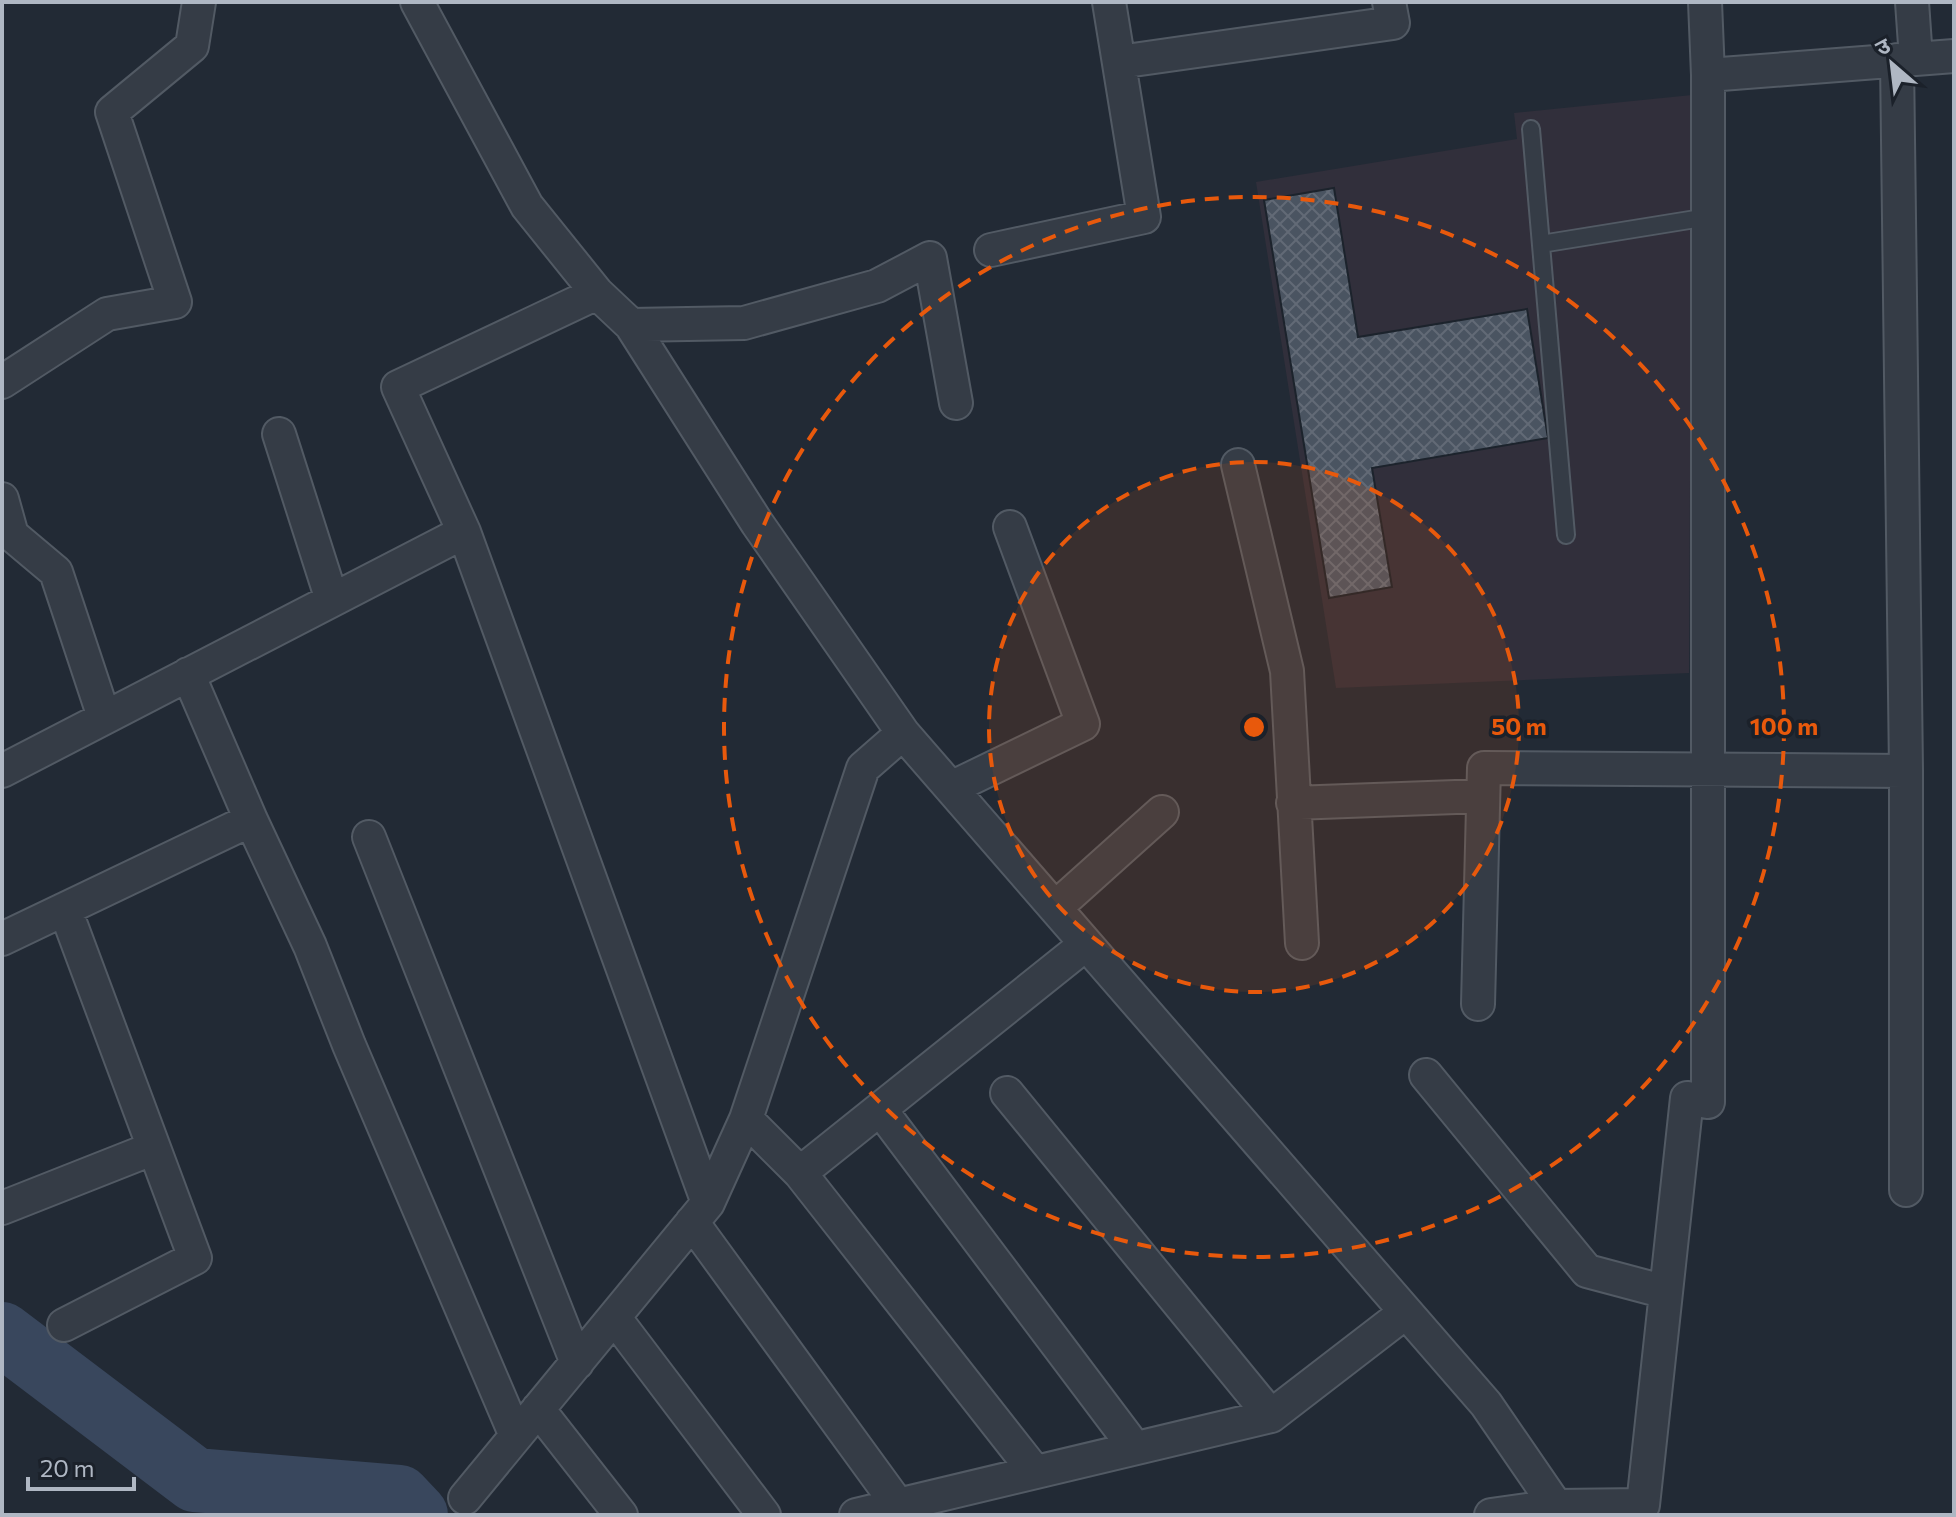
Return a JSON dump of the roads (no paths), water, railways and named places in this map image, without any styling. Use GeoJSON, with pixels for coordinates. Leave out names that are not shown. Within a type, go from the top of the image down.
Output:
{"type":"FeatureCollection","features":[{"type":"Feature","properties":{"kind":"street"},"geometry":{"type":"LineString","coordinates":[[2,382],[107,314],[175,302],[112,112],[192,46],[199,2]]}},
{"type":"Feature","properties":{"kind":"street"},"geometry":{"type":"LineString","coordinates":[[417,2],[527,206],[597,293],[631,325],[757,523],[903,733],[1486,1404],[1556,1506]]}},
{"type":"Feature","properties":{"kind":"street"},"geometry":{"type":"LineString","coordinates":[[991,250],[1144,217],[1109,2]]}},
{"type":"Feature","properties":{"kind":"street"},"geometry":{"type":"LineString","coordinates":[[1119,62],[1393,23],[1389,2]]}},
{"type":"Feature","properties":{"kind":"street"},"geometry":{"type":"LineString","coordinates":[[1491,1515],[1556,1506],[1643,1505],[1687,1098],[1708,1102],[1708,75],[1705,2]]}},
{"type":"Feature","properties":{"kind":"street"},"geometry":{"type":"LineString","coordinates":[[1906,1190],[1907,60],[1912,2]]}},
{"type":"Feature","properties":{"kind":"street"},"geometry":{"type":"LineString","coordinates":[[1708,75],[1954,56]]}},
{"type":"Feature","properties":{"kind":"street"},"geometry":{"type":"LineString","coordinates":[[631,325],[744,323],[877,286],[930,258],[956,403]]}},
{"type":"Feature","properties":{"kind":"street"},"geometry":{"type":"LineString","coordinates":[[597,293],[398,387],[464,532],[700,1212],[898,1505]]}},
{"type":"Feature","properties":{"kind":"street"},"geometry":{"type":"LineString","coordinates":[[279,434],[332,600]]}},
{"type":"Feature","properties":{"kind":"street"},"geometry":{"type":"LineString","coordinates":[[1238,465],[1287,671],[1302,943]]}},
{"type":"Feature","properties":{"kind":"street"},"geometry":{"type":"LineString","coordinates":[[2,499],[12,535],[56,572],[104,717]]}},
{"type":"Feature","properties":{"kind":"street"},"geometry":{"type":"LineString","coordinates":[[951,788],[1083,724],[1010,527]]}},
{"type":"Feature","properties":{"kind":"street"},"geometry":{"type":"LineString","coordinates":[[2,771],[464,532]]}},
{"type":"Feature","properties":{"kind":"street"},"geometry":{"type":"LineString","coordinates":[[188,674],[310,946],[349,1045],[516,1436]]}},
{"type":"Feature","properties":{"kind":"street"},"geometry":{"type":"LineString","coordinates":[[465,1498],[700,1212],[746,1119],[863,768],[903,733]]}},
{"type":"Feature","properties":{"kind":"street"},"geometry":{"type":"LineString","coordinates":[[1478,1004],[1484,768],[1906,771]]}},
{"type":"Feature","properties":{"kind":"street"},"geometry":{"type":"LineString","coordinates":[[1293,803],[1483,796]]}},
{"type":"Feature","properties":{"kind":"street"},"geometry":{"type":"LineString","coordinates":[[1055,908],[1162,812]]}},
{"type":"Feature","properties":{"kind":"street"},"geometry":{"type":"LineString","coordinates":[[2,939],[251,820]]}},
{"type":"Feature","properties":{"kind":"street"},"geometry":{"type":"LineString","coordinates":[[369,837],[577,1363]]}},
{"type":"Feature","properties":{"kind":"street"},"geometry":{"type":"LineString","coordinates":[[64,1325],[195,1258],[65,909]]}},
{"type":"Feature","properties":{"kind":"street"},"geometry":{"type":"LineString","coordinates":[[800,1173],[1086,944]]}},
{"type":"Feature","properties":{"kind":"street"},"geometry":{"type":"LineString","coordinates":[[1426,1075],[1587,1271],[1666,1292]]}},
{"type":"Feature","properties":{"kind":"street"},"geometry":{"type":"LineString","coordinates":[[1007,1093],[1271,1416]]}},
{"type":"Feature","properties":{"kind":"street"},"geometry":{"type":"LineString","coordinates":[[880,1109],[1135,1448]]}},
{"type":"Feature","properties":{"kind":"street"},"geometry":{"type":"LineString","coordinates":[[746,1119],[800,1173],[1035,1472]]}},
{"type":"Feature","properties":{"kind":"street"},"geometry":{"type":"LineString","coordinates":[[2,1208],[154,1148]]}},
{"type":"Feature","properties":{"kind":"street"},"geometry":{"type":"LineString","coordinates":[[856,1515],[1271,1416],[1406,1312]]}},
{"type":"Feature","properties":{"kind":"street"},"geometry":{"type":"LineString","coordinates":[[614,1317],[764,1515]]}},
{"type":"Feature","properties":{"kind":"street"},"geometry":{"type":"LineString","coordinates":[[538,1409],[621,1515]]}},
{"type":"Feature","properties":{"kind":"lane"},"geometry":{"type":"LineString","coordinates":[[1531,129],[1566,535]]}},
{"type":"Feature","properties":{"kind":"lane"},"geometry":{"type":"LineString","coordinates":[[1541,244],[1708,217]]}},
{"type":"Feature","properties":{"kind":"waterway"},"geometry":{"type":"LineString","coordinates":[[2,1334],[195,1480],[399,1497],[416,1515]]}}]}
